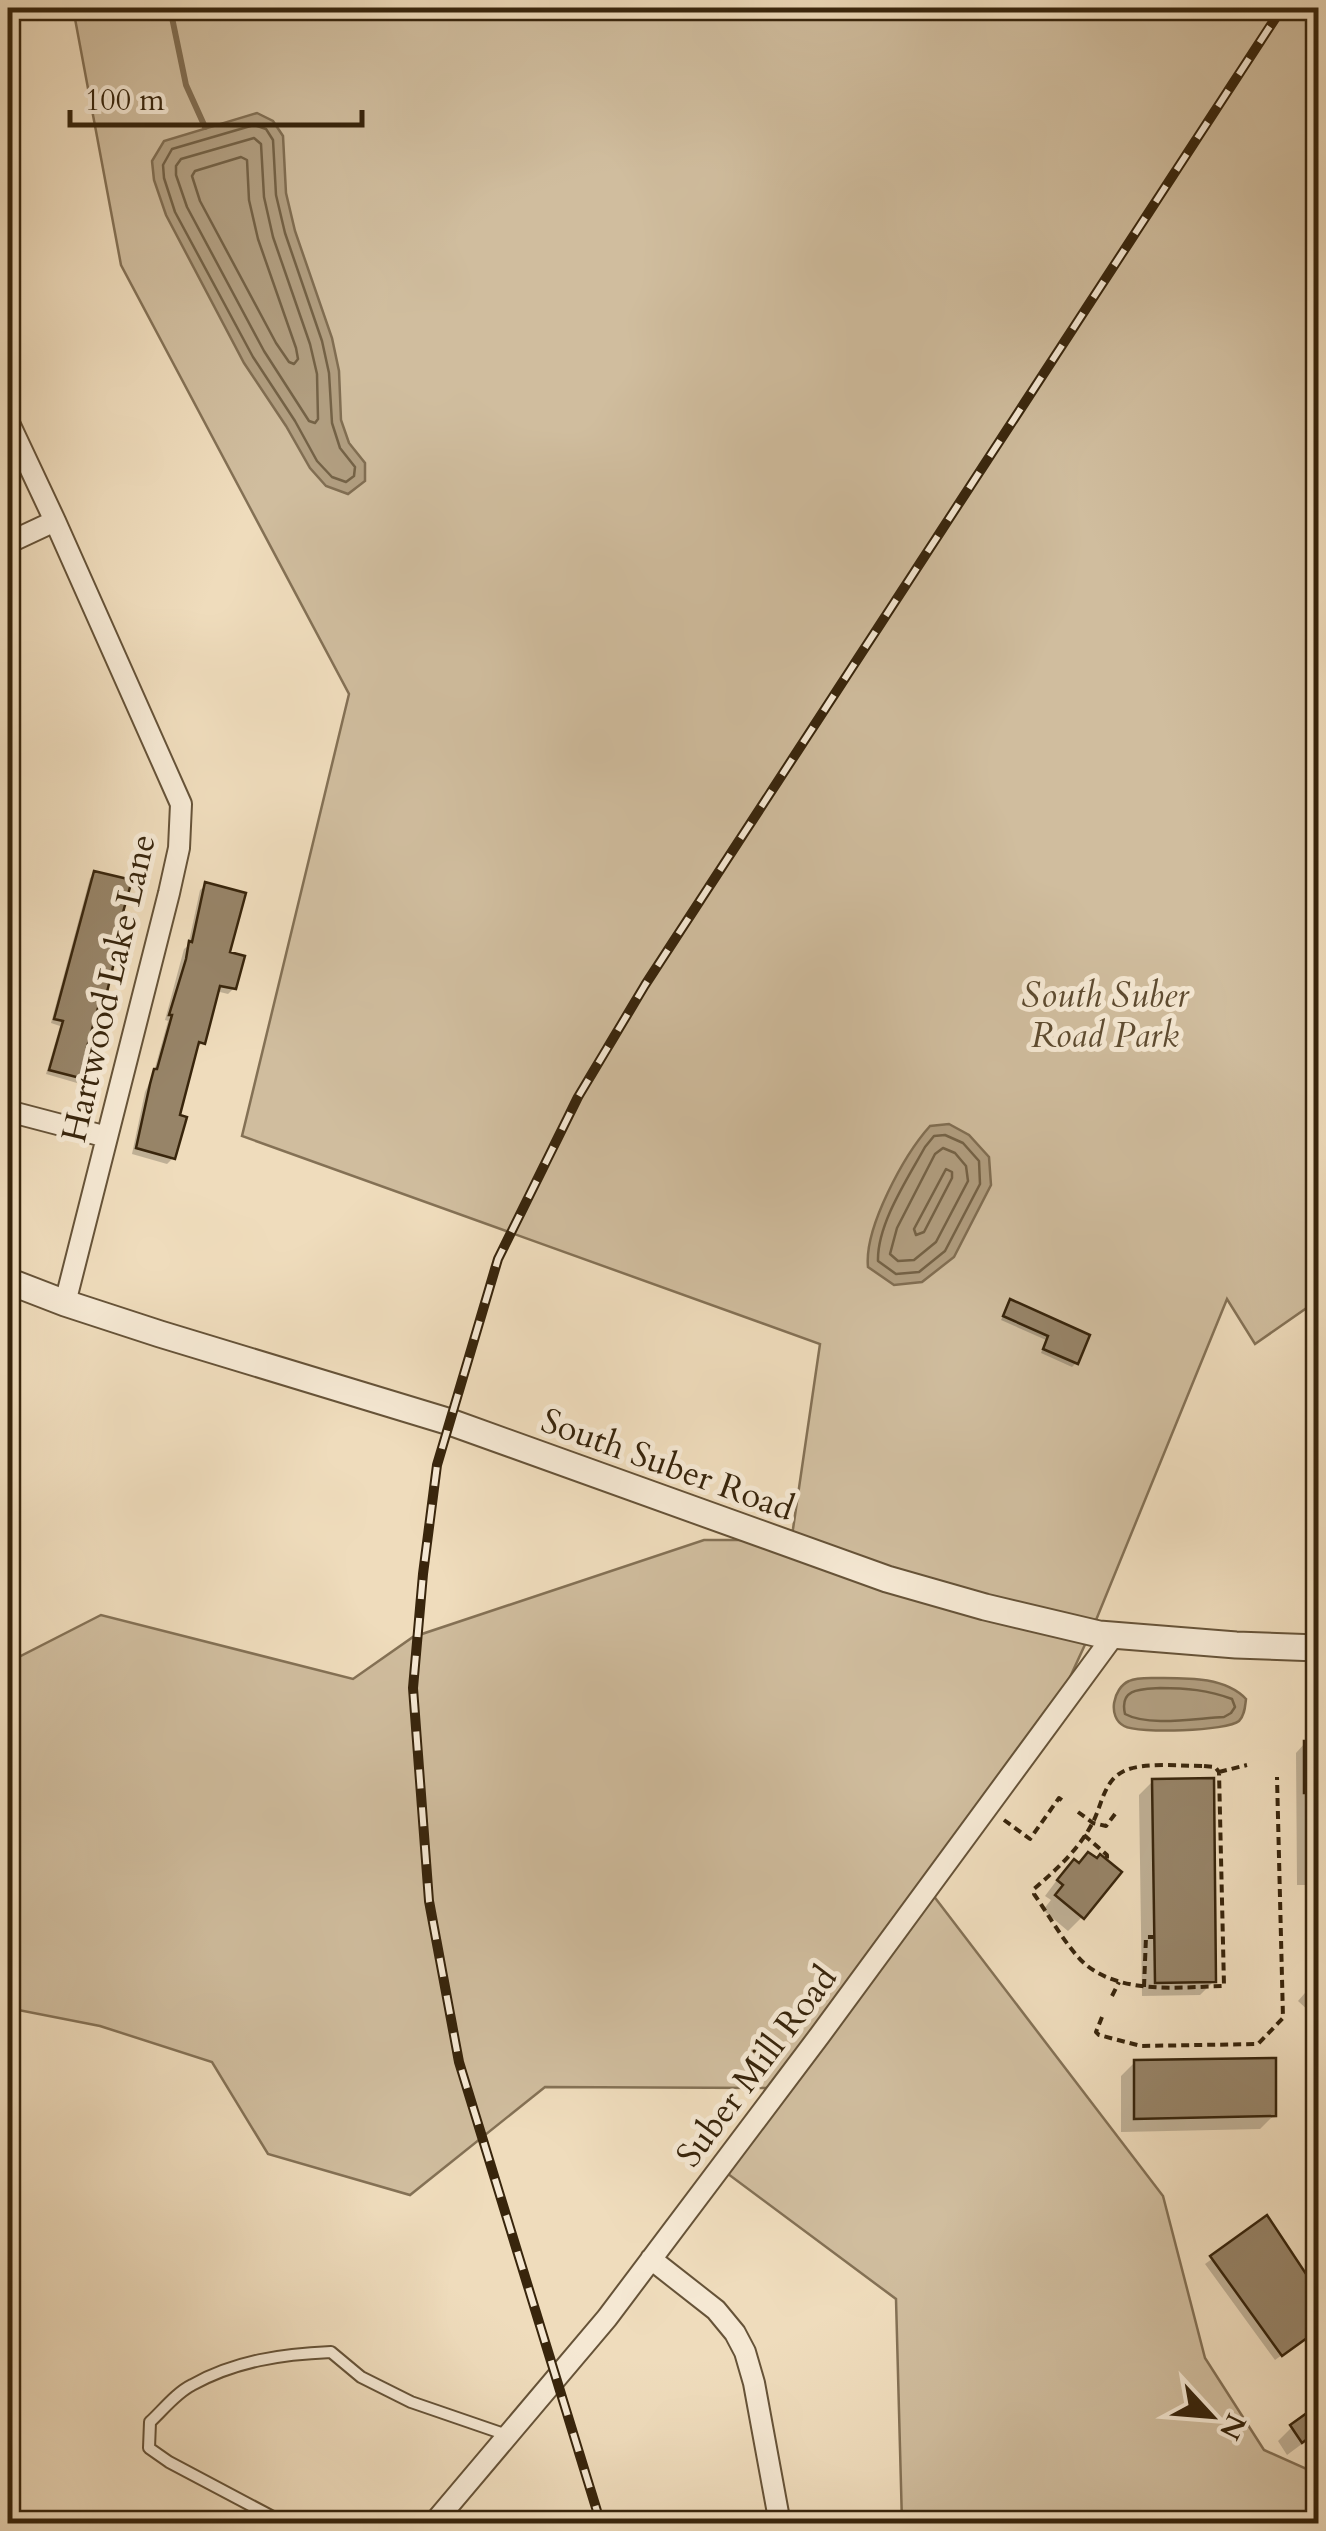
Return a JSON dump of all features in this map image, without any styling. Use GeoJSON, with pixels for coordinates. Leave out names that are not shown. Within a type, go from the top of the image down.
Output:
{"type":"FeatureCollection","features":[{"type":"Feature","properties":{"kind":"street","name":"Hartwood Lake Lane"},"geometry":{"type":"LineString","coordinates":[[8,420],[181,804],[169,893],[65,1303]]}},
{"type":"Feature","properties":{"kind":"street"},"geometry":{"type":"LineString","coordinates":[[8,543],[55,522]]}},
{"type":"Feature","properties":{"kind":"street"},"geometry":{"type":"LineString","coordinates":[[8,1111],[108,1137]]}},
{"type":"Feature","properties":{"kind":"street","name":"South Suber Road"},"geometry":{"type":"LineString","coordinates":[[8,1282],[450,1422],[887,1579],[984,1608],[1099,1634],[1236,1646],[1318,1648]]}},
{"type":"Feature","properties":{"kind":"street","name":"Suber Mill Road"},"geometry":{"type":"LineString","coordinates":[[433,2524],[607,2318],[1114,1634]]}},
{"type":"Feature","properties":{"kind":"street"},"geometry":{"type":"LineString","coordinates":[[651,2259],[716,2310],[745,2352],[780,2524]]}},
{"type":"Feature","properties":{"kind":"lane"},"geometry":{"type":"LineString","coordinates":[[286,2524],[150,2448],[150,2422],[189,2386],[251,2360],[331,2352],[361,2377],[412,2402],[507,2435]]}},
{"type":"Feature","properties":{"kind":"path"},"geometry":{"type":"LineString","coordinates":[[1204,1766],[1215,1767],[1219,1772],[1224,1986],[1144,1986],[1102,1975],[1082,1961],[1034,1889],[1060,1868],[1093,1823],[1101,1798],[1119,1773],[1133,1768],[1204,1766]]}},
{"type":"Feature","properties":{"kind":"path"},"geometry":{"type":"LineString","coordinates":[[1219,1772],[1246,1766]]}},
{"type":"Feature","properties":{"kind":"path"},"geometry":{"type":"LineString","coordinates":[[1102,2016],[1096,2032],[1099,2035],[1141,2046],[1258,2044],[1283,2018],[1277,1778]]}},
{"type":"Feature","properties":{"kind":"path"},"geometry":{"type":"LineString","coordinates":[[1004,1820],[1030,1839],[1059,1798],[1063,1801]]}},
{"type":"Feature","properties":{"kind":"path"},"geometry":{"type":"LineString","coordinates":[[1078,1812],[1093,1823],[1106,1826],[1118,1810]]}},
{"type":"Feature","properties":{"kind":"path"},"geometry":{"type":"LineString","coordinates":[[1084,1835],[1108,1855],[1108,1860]]}},
{"type":"Feature","properties":{"kind":"path"},"geometry":{"type":"LineString","coordinates":[[1144,1986],[1146,1936],[1154,1937]]}},
{"type":"Feature","properties":{"kind":"path"},"geometry":{"type":"LineString","coordinates":[[1112,1996],[1120,1981]]}},
{"type":"Feature","properties":{"kind":"green space","name":"South Suber Road Park"},"geometry":{"type":"Polygon","coordinates":[[[73,8],[1318,8],[1318,1300],[1255,1344],[1227,1299],[1065,1688],[923,1882],[1163,2196],[1205,2358],[1264,2450],[1318,2474],[1318,2522],[902,2523],[896,2299],[720,2168],[772,2088],[545,2087],[410,2195],[268,2154],[212,2062],[100,2026],[8,2008],[8,1669],[15,1659],[101,1615],[353,1679],[413,1637],[704,1540],[787,1540],[793,1529],[820,1344],[242,1136],[349,694],[121,265],[73,8]]]}},
{"type":"Feature","properties":{"kind":"water"},"geometry":{"type":"Polygon","coordinates":[[[257,113],[273,121],[283,136],[286,193],[332,338],[339,371],[341,420],[349,443],[365,463],[365,481],[348,494],[326,486],[310,468],[244,363],[166,215],[154,180],[152,161],[164,141],[257,113]]]}},
{"type":"Feature","properties":{"kind":"water"},"geometry":{"type":"Polygon","coordinates":[[[949,1124],[969,1135],[989,1157],[991,1185],[954,1257],[922,1282],[894,1285],[868,1267],[872,1233],[898,1173],[920,1139],[930,1126],[949,1124]]]}},
{"type":"Feature","properties":{"kind":"water"},"geometry":{"type":"Polygon","coordinates":[[[1206,1680],[1237,1692],[1246,1699],[1239,1721],[1218,1727],[1146,1730],[1124,1726],[1115,1716],[1116,1696],[1129,1681],[1206,1680]]]}},
{"type":"Feature","properties":{"kind":"building"},"geometry":{"type":"Polygon","coordinates":[[[94,871],[132,880],[103,1009],[98,1008],[87,1047],[91,1047],[84,1079],[49,1070],[63,1021],[54,1019],[94,871]]]}},
{"type":"Feature","properties":{"kind":"building"},"geometry":{"type":"Polygon","coordinates":[[[205,882],[246,893],[230,952],[245,956],[236,989],[220,986],[205,1044],[199,1042],[180,1115],[187,1117],[175,1159],[136,1148],[205,882]]]}},
{"type":"Feature","properties":{"kind":"building"},"geometry":{"type":"Polygon","coordinates":[[[1010,1299],[1090,1335],[1078,1364],[1043,1349],[1048,1336],[1003,1316],[1010,1299]]]}},
{"type":"Feature","properties":{"kind":"building"},"geometry":{"type":"Polygon","coordinates":[[[1304,1741],[1318,1741],[1318,1793],[1304,1793],[1304,1741]]]}},
{"type":"Feature","properties":{"kind":"building"},"geometry":{"type":"Polygon","coordinates":[[[1214,1778],[1216,1982],[1155,1983],[1152,1779],[1214,1778]]]}},
{"type":"Feature","properties":{"kind":"building"},"geometry":{"type":"Polygon","coordinates":[[[1088,1852],[1097,1858],[1100,1854],[1122,1872],[1084,1919],[1055,1895],[1063,1885],[1057,1880],[1074,1859],[1079,1863],[1088,1852]]]}},
{"type":"Feature","properties":{"kind":"building"},"geometry":{"type":"Polygon","coordinates":[[[1276,2058],[1276,2116],[1134,2119],[1134,2060],[1276,2058]]]}},
{"type":"Feature","properties":{"kind":"building"},"geometry":{"type":"Polygon","coordinates":[[[1267,2215],[1318,2292],[1318,2330],[1282,2356],[1210,2256],[1267,2215]]]}},
{"type":"Feature","properties":{"kind":"building"},"geometry":{"type":"Polygon","coordinates":[[[1318,2405],[1318,2431],[1302,2443],[1290,2425],[1318,2405]]]}},
{"type":"Feature","properties":{"kind":"waterway"},"geometry":{"type":"LineString","coordinates":[[170,8],[186,85],[205,127]]}},
{"type":"Feature","properties":{"kind":"railway"},"geometry":{"type":"LineString","coordinates":[[601,2524],[459,2062],[429,1901],[413,1688],[437,1465],[498,1259],[578,1097],[645,985],[1282,8]]}}]}
